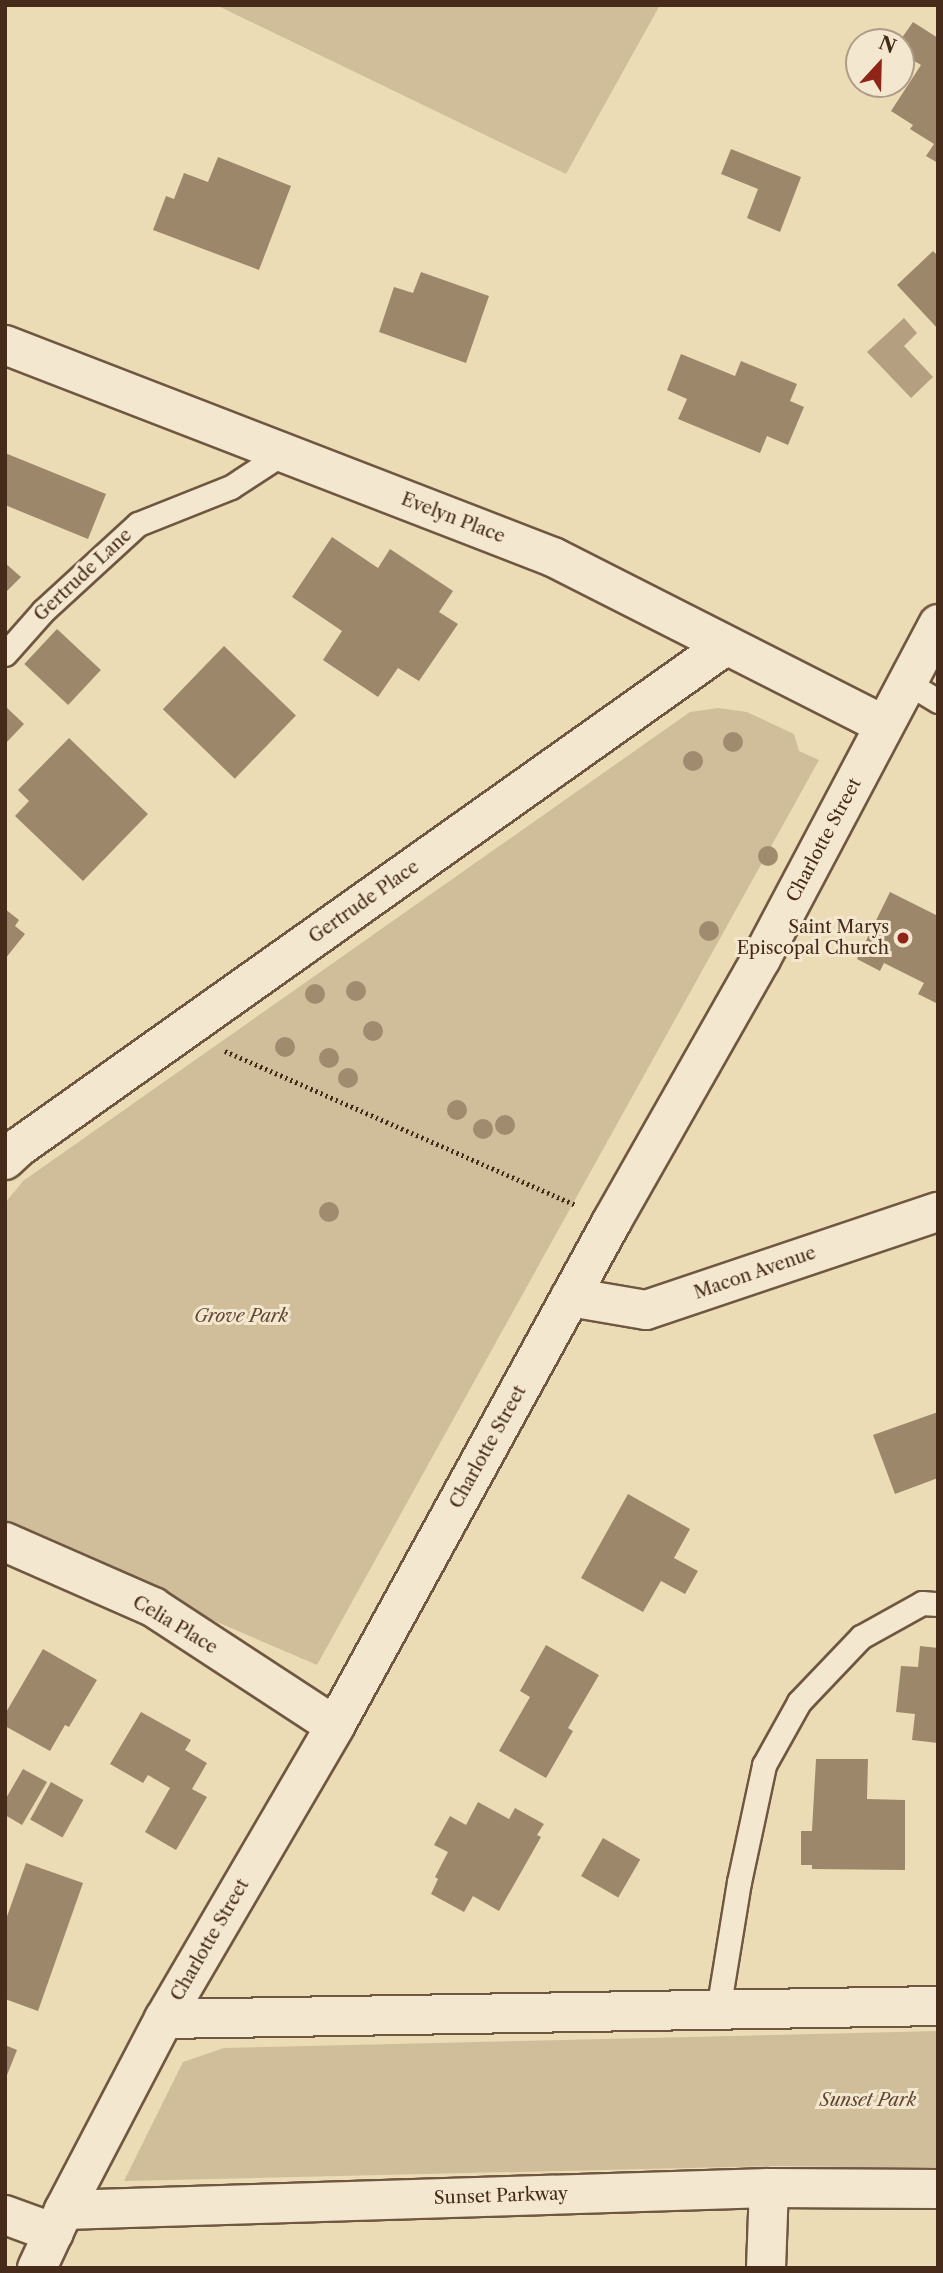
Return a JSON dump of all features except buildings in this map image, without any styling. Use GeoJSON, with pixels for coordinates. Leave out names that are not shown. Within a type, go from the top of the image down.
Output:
{"type":"FeatureCollection","features":[{"type":"Feature","properties":{"kind":"street","name":"Evelyn Place"},"geometry":{"type":"LineString","coordinates":[[5,345],[553,557],[884,725]]}},
{"type":"Feature","properties":{"kind":"street","name":"Charlotte Street"},"geometry":{"type":"LineString","coordinates":[[37,2268],[164,2020],[335,1726],[612,1221],[761,959],[884,725],[923,692],[938,624]]}},
{"type":"Feature","properties":{"kind":"street","name":"Gertrude Place"},"geometry":{"type":"LineString","coordinates":[[5,1160],[19,1147],[725,646]]}},
{"type":"Feature","properties":{"kind":"street","name":"Macon Avenue"},"geometry":{"type":"LineString","coordinates":[[570,1297],[646,1310],[938,1212]]}},
{"type":"Feature","properties":{"kind":"street","name":"Celia Place"},"geometry":{"type":"LineString","coordinates":[[5,1542],[153,1607],[335,1726]]}},
{"type":"Feature","properties":{"kind":"street"},"geometry":{"type":"LineString","coordinates":[[164,2020],[938,2006]]}},
{"type":"Feature","properties":{"kind":"street"},"geometry":{"type":"LineString","coordinates":[[766,2268],[769,2188]]}},
{"type":"Feature","properties":{"kind":"street","name":"Sunset Parkway"},"geometry":{"type":"LineString","coordinates":[[59,2221],[769,2188],[938,2189]]}},
{"type":"Feature","properties":{"kind":"street"},"geometry":{"type":"LineString","coordinates":[[5,2215],[59,2221]]}},
{"type":"Feature","properties":{"kind":"lane","name":"Gertrude Lane"},"geometry":{"type":"LineString","coordinates":[[5,654],[43,611],[138,524],[231,487],[283,453]]}},
{"type":"Feature","properties":{"kind":"lane"},"geometry":{"type":"LineString","coordinates":[[718,2010],[739,1882],[764,1765],[799,1702],[861,1637],[922,1603],[938,1604]]}},
{"type":"Feature","properties":{"kind":"path"},"geometry":{"type":"LineString","coordinates":[[182,1032],[612,1221]]}},
{"type":"Feature","properties":{"kind":"green space"},"geometry":{"type":"Polygon","coordinates":[[[216,5],[660,5],[566,174],[216,5]]]}},
{"type":"Feature","properties":{"kind":"green space","name":"Grove Park"},"geometry":{"type":"Polygon","coordinates":[[[718,708],[747,712],[794,734],[799,751],[819,760],[317,1665],[5,1531],[5,1203],[23,1181],[690,712],[718,708]]]}},
{"type":"Feature","properties":{"kind":"green space","name":"Sunset Park"},"geometry":{"type":"Polygon","coordinates":[[[938,2031],[938,2168],[774,2166],[124,2181],[183,2062],[224,2048],[938,2031]]]}},
{"type":"Feature","properties":{"kind":"shaded area"},"geometry":{"type":"Polygon","coordinates":[[[904,318],[917,333],[904,346],[933,377],[911,398],[867,352],[904,318]]]}},
{"type":"Feature","properties":{"kind":"place","name":"Saint Marys Episcopal Church"},"geometry":{"type":"Point","coordinates":[903,938]}}]}
